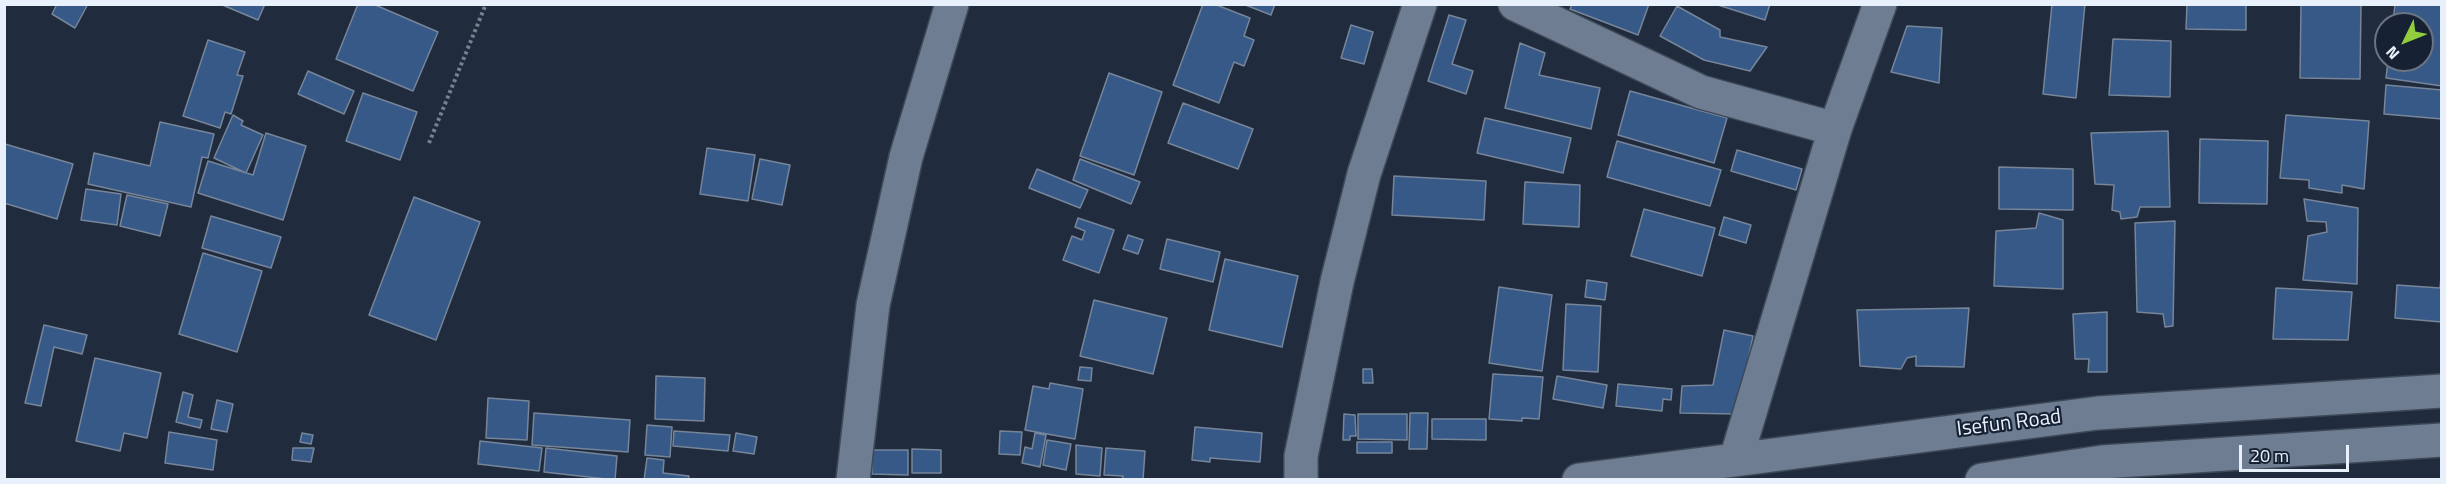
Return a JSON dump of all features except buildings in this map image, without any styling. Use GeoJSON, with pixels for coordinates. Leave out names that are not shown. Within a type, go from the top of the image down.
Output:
{"type":"FeatureCollection","features":[{"type":"Feature","properties":{"kind":"street"},"geometry":{"type":"LineString","coordinates":[[854,480],[873,305],[906,157],[952,4]]}},
{"type":"Feature","properties":{"kind":"street"},"geometry":{"type":"LineString","coordinates":[[1301,480],[1301,456],[1337,282],[1364,174],[1420,4]]}},
{"type":"Feature","properties":{"kind":"street"},"geometry":{"type":"LineString","coordinates":[[1515,4],[1701,92],[1835,129]]}},
{"type":"Feature","properties":{"kind":"street"},"geometry":{"type":"LineString","coordinates":[[1736,459],[1835,129],[1880,4]]}},
{"type":"Feature","properties":{"kind":"street","name":"Isefun Road"},"geometry":{"type":"LineString","coordinates":[[1579,480],[2098,413],[2442,391]]}},
{"type":"Feature","properties":{"kind":"street"},"geometry":{"type":"LineString","coordinates":[[1982,480],[2102,462],[2442,440]]}},
{"type":"Feature","properties":{"kind":"path"},"geometry":{"type":"LineString","coordinates":[[429,143],[486,4]]}}]}
